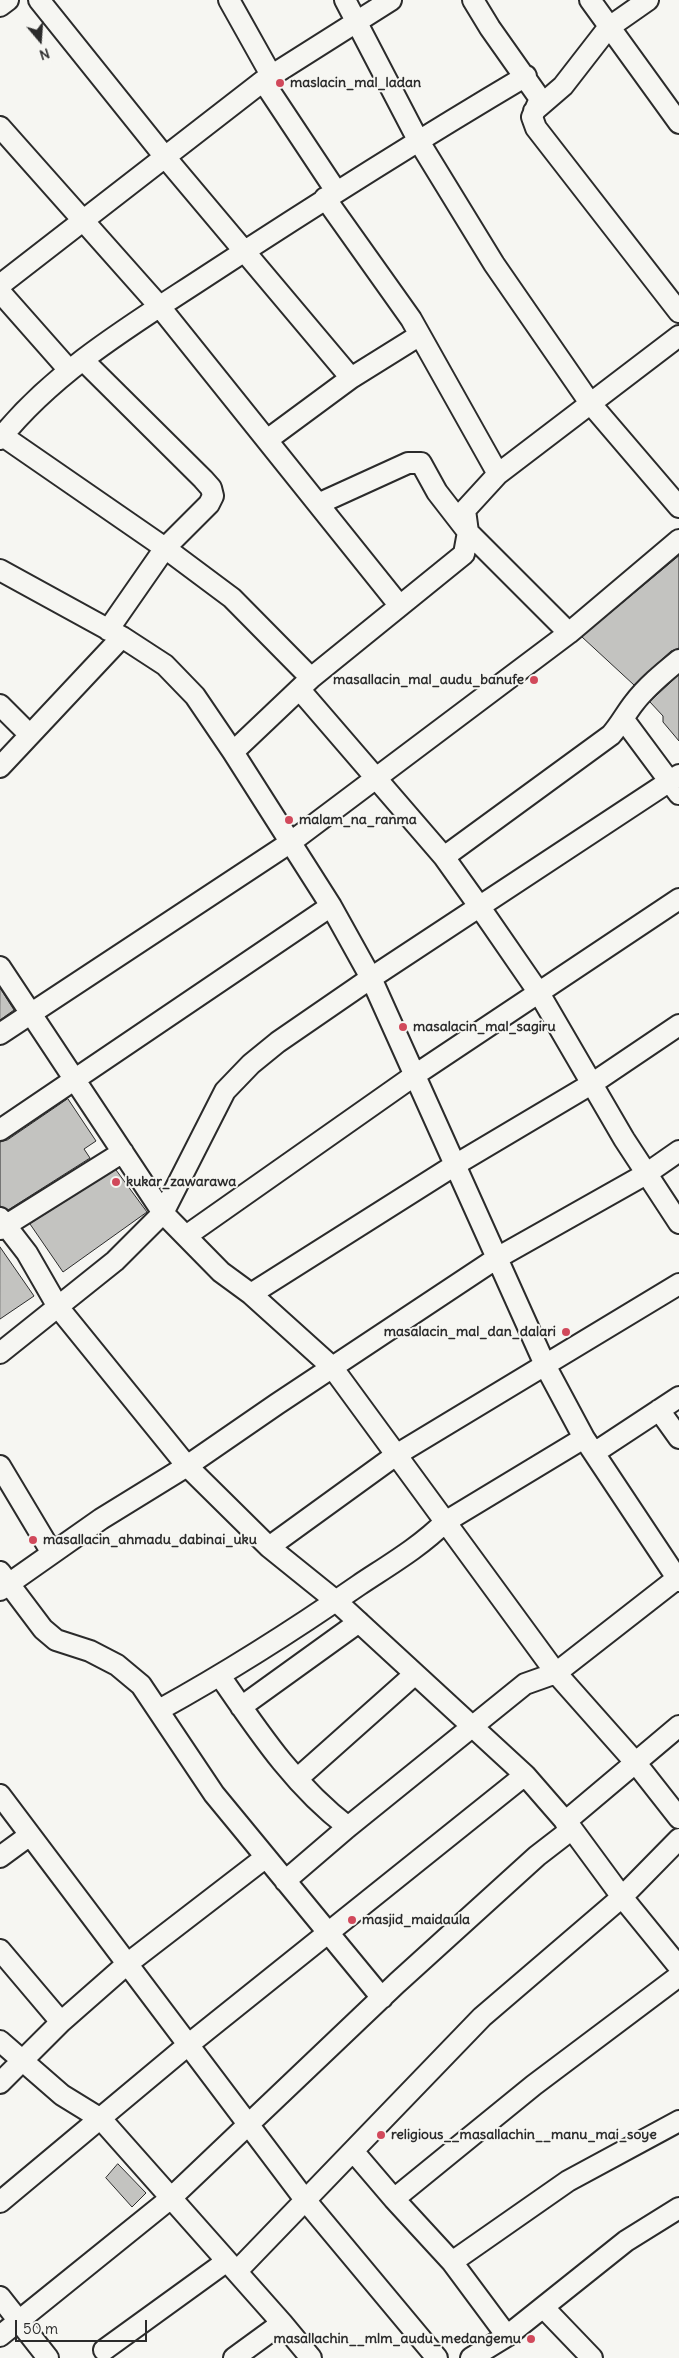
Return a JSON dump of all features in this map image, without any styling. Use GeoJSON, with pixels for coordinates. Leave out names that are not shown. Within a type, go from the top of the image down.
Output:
{"type":"FeatureCollection","features":[{"type":"Feature","properties":{"kind":"street"},"geometry":{"type":"LineString","coordinates":[[0,6],[8,0]]}},
{"type":"Feature","properties":{"kind":"street"},"geometry":{"type":"LineString","coordinates":[[39,0],[165,158],[351,378]]}},
{"type":"Feature","properties":{"kind":"street"},"geometry":{"type":"LineString","coordinates":[[229,0],[267,78],[331,195],[420,335],[498,474]]}},
{"type":"Feature","properties":{"kind":"street"},"geometry":{"type":"LineString","coordinates":[[345,0],[418,140],[494,264],[590,403],[679,507]]}},
{"type":"Feature","properties":{"kind":"street"},"geometry":{"type":"LineString","coordinates":[[0,285],[267,78],[391,0]]}},
{"type":"Feature","properties":{"kind":"street"},"geometry":{"type":"LineString","coordinates":[[472,0],[490,28],[526,76],[539,98],[532,122],[679,312]]}},
{"type":"Feature","properties":{"kind":"street"},"geometry":{"type":"LineString","coordinates":[[590,0],[608,28],[679,123]]}},
{"type":"Feature","properties":{"kind":"street"},"geometry":{"type":"LineString","coordinates":[[534,111],[563,86],[608,28],[648,0]]}},
{"type":"Feature","properties":{"kind":"street"},"geometry":{"type":"LineString","coordinates":[[526,76],[418,140],[160,307],[76,365],[35,401],[1,436],[165,548],[232,598],[306,684],[377,778],[444,857],[539,992],[624,1139],[679,1223]]}},
{"type":"Feature","properties":{"kind":"street"},"geometry":{"type":"LineString","coordinates":[[0,127],[160,307],[398,606]]}},
{"type":"Feature","properties":{"kind":"street"},"geometry":{"type":"LineString","coordinates":[[0,292],[76,365],[211,488],[213,496],[210,504],[165,548],[115,634],[30,736],[0,767]]}},
{"type":"Feature","properties":{"kind":"street"},"geometry":{"type":"LineString","coordinates":[[267,440],[351,378],[420,335]]}},
{"type":"Feature","properties":{"kind":"street"},"geometry":{"type":"LineString","coordinates":[[233,752],[306,684],[398,606],[464,554],[468,532],[465,510],[498,474],[590,403],[677,341]]}},
{"type":"Feature","properties":{"kind":"street"},"geometry":{"type":"LineString","coordinates":[[318,504],[408,463],[421,463],[437,492],[468,532],[569,633]]}},
{"type":"Feature","properties":{"kind":"street"},"geometry":{"type":"LineString","coordinates":[[0,1034],[291,842],[569,633],[679,540]]}},
{"type":"Feature","properties":{"kind":"street"},"geometry":{"type":"LineString","coordinates":[[0,570],[115,634],[166,665],[195,696],[233,752],[331,906],[371,978],[546,1366],[589,1446],[678,1579],[556,1673],[525,1684],[473,1728],[348,1827],[285,1881]]}},
{"type":"Feature","properties":{"kind":"street"},"geometry":{"type":"LineString","coordinates":[[444,857],[611,735],[624,720],[634,704],[679,660]]}},
{"type":"Feature","properties":{"kind":"street"},"geometry":{"type":"LineString","coordinates":[[0,704],[30,736]]}},
{"type":"Feature","properties":{"kind":"street"},"geometry":{"type":"LineString","coordinates":[[0,1353],[115,1261],[162,1213],[226,1091],[251,1064],[278,1042],[479,906],[676,784],[624,720]]}},
{"type":"Feature","properties":{"kind":"street"},"geometry":{"type":"LineString","coordinates":[[186,1236],[415,1075],[679,899]]}},
{"type":"Feature","properties":{"kind":"street"},"geometry":{"type":"LineString","coordinates":[[0,1130],[331,906]]}},
{"type":"Feature","properties":{"kind":"street"},"geometry":{"type":"LineString","coordinates":[[0,967],[162,1213],[221,1272],[251,1294],[332,1368],[556,1673],[635,1762],[679,1818]]}},
{"type":"Feature","properties":{"kind":"street"},"geometry":{"type":"LineString","coordinates":[[251,1294],[455,1165],[593,1083],[679,1025]]}},
{"type":"Feature","properties":{"kind":"street"},"geometry":{"type":"LineString","coordinates":[[382,1998],[214,1794],[141,1685],[117,1665],[90,1651],[56,1640],[43,1629],[2,1582],[52,1553],[187,1466],[497,1258],[646,1174],[679,1151]]}},
{"type":"Feature","properties":{"kind":"street"},"geometry":{"type":"LineString","coordinates":[[123,1152],[2,1224],[27,1253],[58,1307],[187,1466],[269,1547],[336,1601],[525,1775],[569,1826],[622,1897],[679,1967]]}},
{"type":"Feature","properties":{"kind":"street"},"geometry":{"type":"LineString","coordinates":[[269,1547],[396,1456],[679,1284]]}},
{"type":"Feature","properties":{"kind":"street"},"geometry":{"type":"LineString","coordinates":[[159,1710],[220,1676],[336,1601],[430,1537],[445,1522],[659,1410],[679,1397]]}},
{"type":"Feature","properties":{"kind":"street"},"geometry":{"type":"LineString","coordinates":[[659,1410],[679,1438]]}},
{"type":"Feature","properties":{"kind":"street"},"geometry":{"type":"LineString","coordinates":[[0,1466],[52,1553]]}},
{"type":"Feature","properties":{"kind":"street"},"geometry":{"type":"LineString","coordinates":[[241,1707],[359,1622]]}},
{"type":"Feature","properties":{"kind":"street"},"geometry":{"type":"LineString","coordinates":[[296,1779],[415,1674]]}},
{"type":"Feature","properties":{"kind":"street"},"geometry":{"type":"LineString","coordinates":[[220,1676],[269,1747],[296,1779],[327,1811],[348,1827]]}},
{"type":"Feature","properties":{"kind":"street"},"geometry":{"type":"LineString","coordinates":[[0,2336],[171,2198],[382,1998],[530,1863],[635,1762],[679,1726]]}},
{"type":"Feature","properties":{"kind":"street"},"geometry":{"type":"LineString","coordinates":[[0,2202],[188,2045],[329,1934],[525,1775]]}},
{"type":"Feature","properties":{"kind":"street"},"geometry":{"type":"LineString","coordinates":[[0,1795],[306,2201],[437,2358]]}},
{"type":"Feature","properties":{"kind":"street"},"geometry":{"type":"LineString","coordinates":[[0,1857],[30,1835]]}},
{"type":"Feature","properties":{"kind":"street"},"geometry":{"type":"LineString","coordinates":[[104,2350],[232,2266],[306,2201],[482,2017],[622,1897],[679,1839]]}},
{"type":"Feature","properties":{"kind":"street"},"geometry":{"type":"LineString","coordinates":[[0,2083],[61,2022],[127,1964],[266,1857]]}},
{"type":"Feature","properties":{"kind":"street"},"geometry":{"type":"LineString","coordinates":[[0,1950],[61,2022]]}},
{"type":"Feature","properties":{"kind":"street"},"geometry":{"type":"LineString","coordinates":[[394,2199],[534,2085],[679,1976]]}},
{"type":"Feature","properties":{"kind":"street"},"geometry":{"type":"LineString","coordinates":[[0,2041],[62,2095],[101,2119],[311,2358]]}},
{"type":"Feature","properties":{"kind":"street"},"geometry":{"type":"LineString","coordinates":[[452,2262],[568,2181],[679,2121]]}},
{"type":"Feature","properties":{"kind":"street"},"geometry":{"type":"LineString","coordinates":[[353,2151],[452,2262],[507,2336]]}},
{"type":"Feature","properties":{"kind":"street"},"geometry":{"type":"LineString","coordinates":[[471,2358],[507,2336],[626,2242],[679,2208]]}},
{"type":"Feature","properties":{"kind":"street"},"geometry":{"type":"LineString","coordinates":[[0,2297],[48,2358]]}},
{"type":"Feature","properties":{"kind":"street"},"geometry":{"type":"LineString","coordinates":[[544,2308],[592,2358]]}},
{"type":"Feature","properties":{"kind":"street"},"geometry":{"type":"LineString","coordinates":[[234,2358],[282,2323]]}},
{"type":"Feature","properties":{"kind":"building"},"geometry":{"type":"Polygon","coordinates":[[[679,556],[679,648],[671,651],[634,685],[582,637],[679,556]]]}},
{"type":"Feature","properties":{"kind":"building"},"geometry":{"type":"Polygon","coordinates":[[[679,675],[679,741],[663,722],[663,716],[650,702],[679,675]]]}},
{"type":"Feature","properties":{"kind":"building"},"geometry":{"type":"Polygon","coordinates":[[[0,988],[14,1010],[0,1020],[0,988]]]}},
{"type":"Feature","properties":{"kind":"building"},"geometry":{"type":"Polygon","coordinates":[[[68,1099],[96,1141],[84,1149],[90,1158],[8,1210],[0,1206],[0,1142],[7,1140],[68,1099]]]}},
{"type":"Feature","properties":{"kind":"building"},"geometry":{"type":"Polygon","coordinates":[[[116,1170],[147,1212],[63,1272],[30,1224],[116,1170]]]}},
{"type":"Feature","properties":{"kind":"building"},"geometry":{"type":"Polygon","coordinates":[[[0,1247],[34,1296],[0,1319],[0,1247]]]}},
{"type":"Feature","properties":{"kind":"building"},"geometry":{"type":"Polygon","coordinates":[[[118,2164],[146,2193],[132,2207],[106,2178],[118,2164]]]}},
{"type":"Feature","properties":{"kind":"place","name":"maslacin_mal_ladan"},"geometry":{"type":"Point","coordinates":[280,83]}},
{"type":"Feature","properties":{"kind":"place","name":"masallacin_mal_audu_banufe"},"geometry":{"type":"Point","coordinates":[534,680]}},
{"type":"Feature","properties":{"kind":"place","name":"malam_na_ranma"},"geometry":{"type":"Point","coordinates":[289,820]}},
{"type":"Feature","properties":{"kind":"place","name":"masalacin_mal_sagiru"},"geometry":{"type":"Point","coordinates":[403,1027]}},
{"type":"Feature","properties":{"kind":"place","name":"kukar_zawarawa"},"geometry":{"type":"Point","coordinates":[116,1182]}},
{"type":"Feature","properties":{"kind":"place","name":"masalacin_mal_dan_dalari"},"geometry":{"type":"Point","coordinates":[566,1332]}},
{"type":"Feature","properties":{"kind":"place","name":"masallacin_ahmadu_dabinai_uku"},"geometry":{"type":"Point","coordinates":[33,1540]}},
{"type":"Feature","properties":{"kind":"place","name":"masjid_maidaula"},"geometry":{"type":"Point","coordinates":[352,1920]}},
{"type":"Feature","properties":{"kind":"place","name":"religious__masallachin__manu_mai_soye"},"geometry":{"type":"Point","coordinates":[381,2135]}},
{"type":"Feature","properties":{"kind":"place","name":"masallachin__mlm_audu_medangemu"},"geometry":{"type":"Point","coordinates":[531,2339]}}]}
